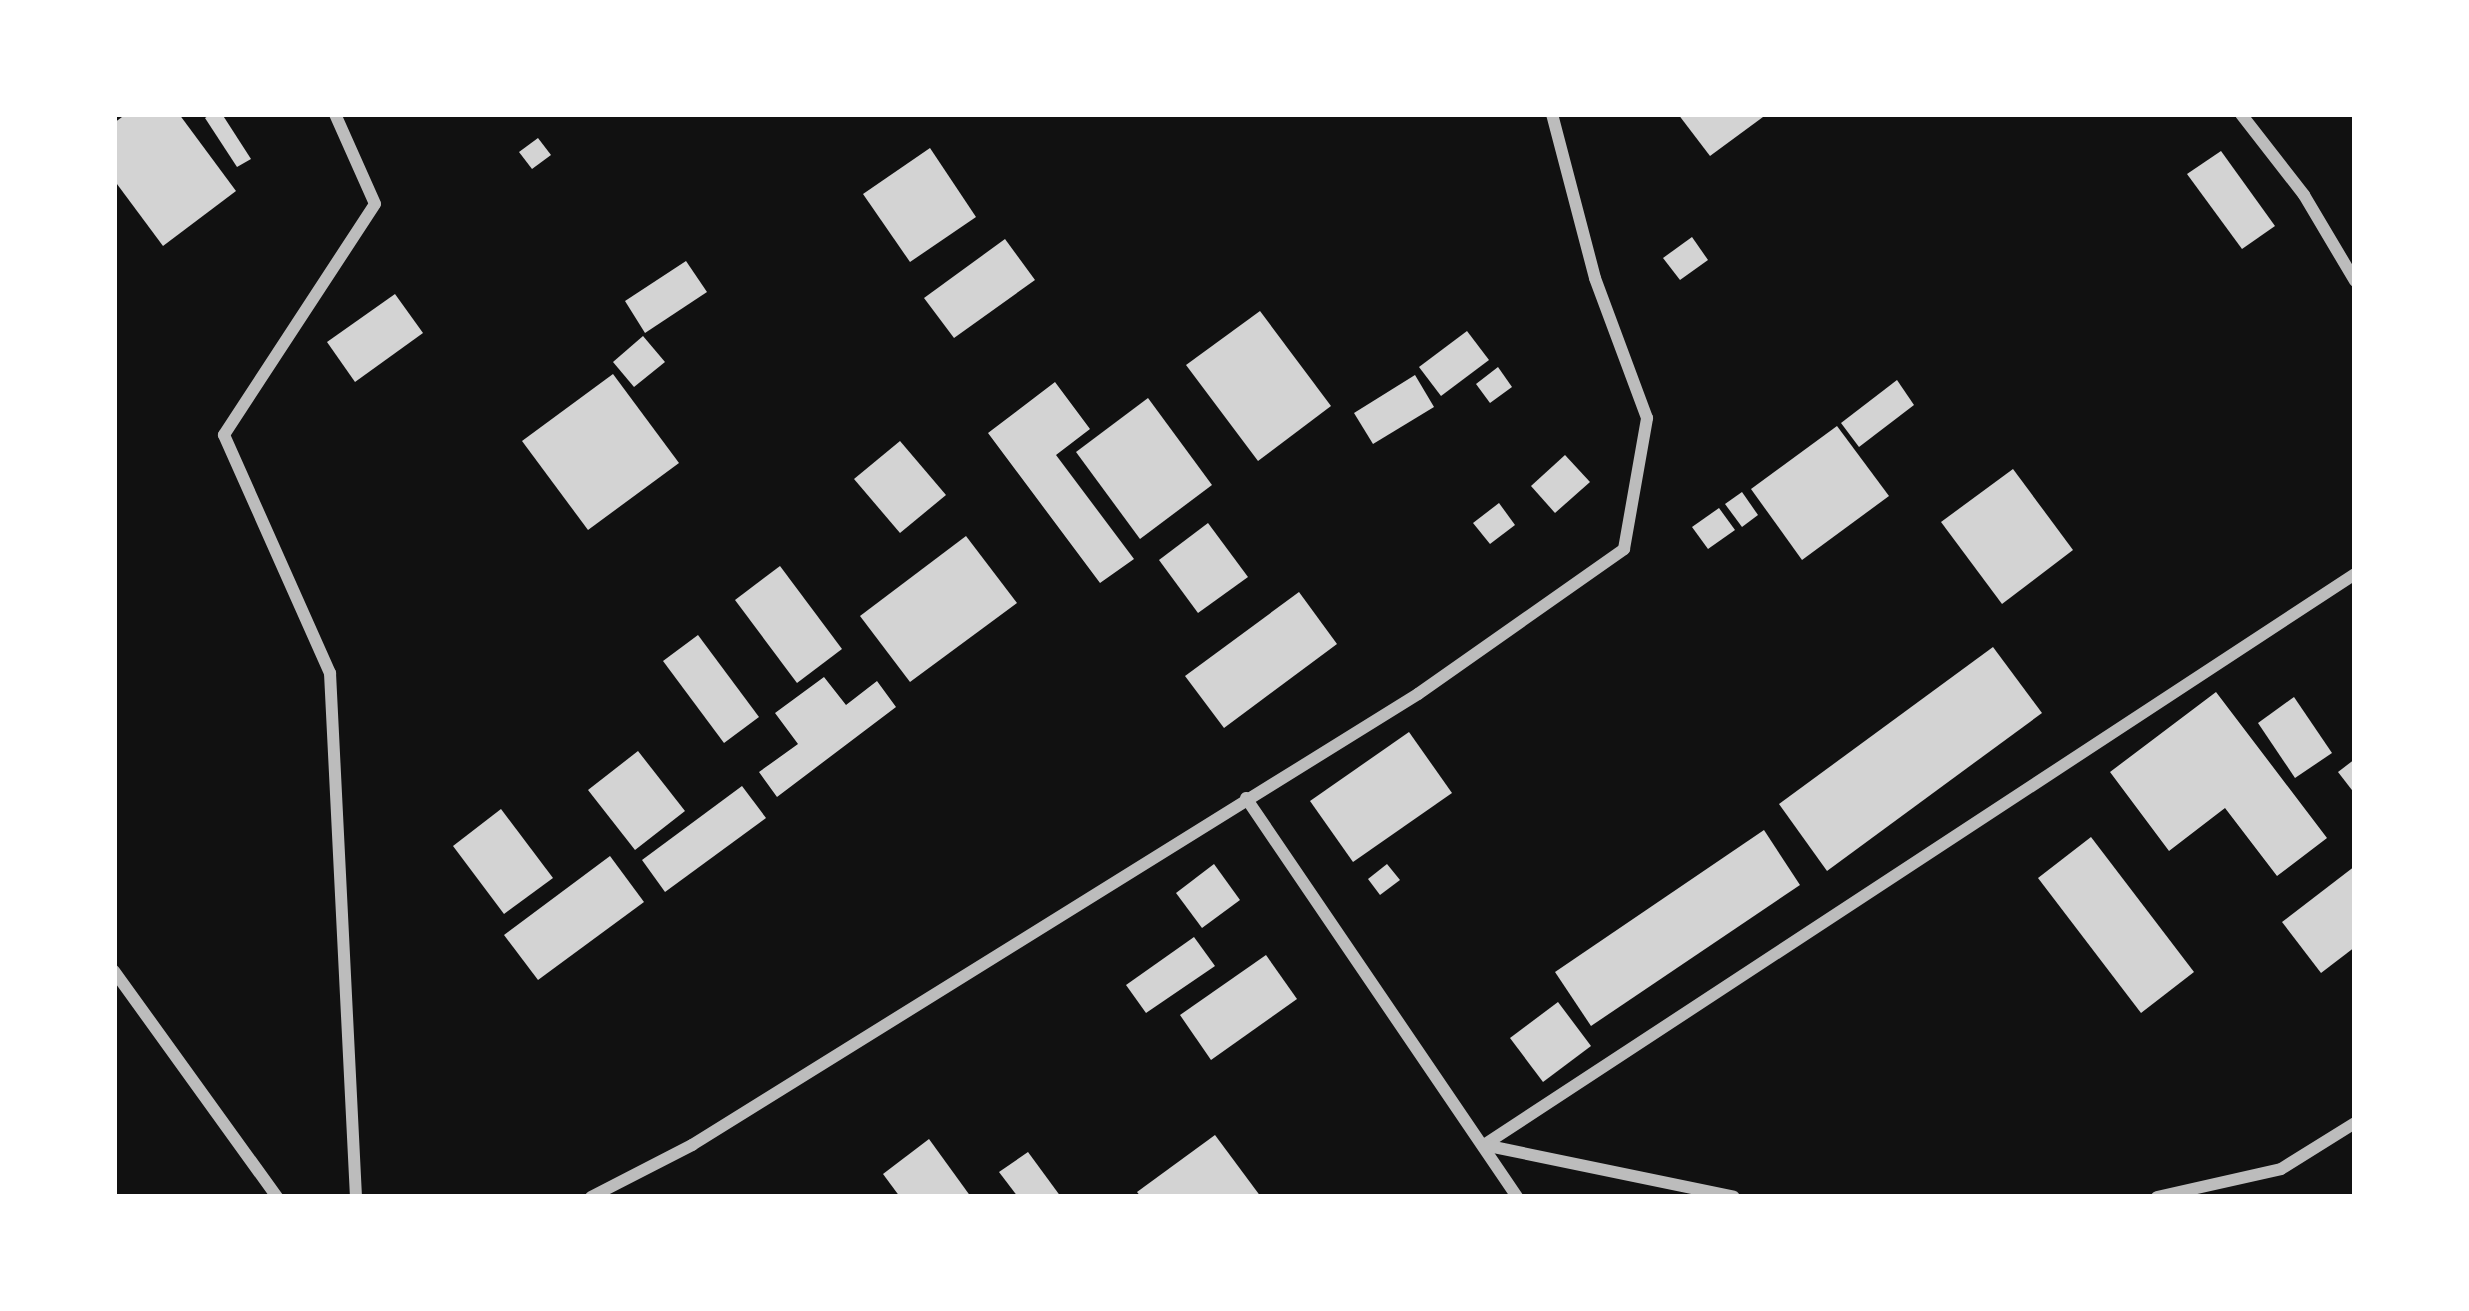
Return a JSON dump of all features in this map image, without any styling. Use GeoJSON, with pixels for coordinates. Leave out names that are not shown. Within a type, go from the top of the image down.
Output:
{"type":"FeatureCollection","features":[{"type":"Feature","properties":{"kind":"street"},"geometry":{"type":"LineString","coordinates":[[335,114],[375,204],[224,435],[330,673],[356,1197]]}},
{"type":"Feature","properties":{"kind":"street"},"geometry":{"type":"LineString","coordinates":[[591,1197],[692,1145],[1418,694],[1624,549],[1648,418],[1594,278],[1552,114]]}},
{"type":"Feature","properties":{"kind":"street"},"geometry":{"type":"LineString","coordinates":[[2241,114],[2304,195],[2355,281]]}},
{"type":"Feature","properties":{"kind":"street"},"geometry":{"type":"LineString","coordinates":[[1484,1145],[2355,574]]}},
{"type":"Feature","properties":{"kind":"street"},"geometry":{"type":"LineString","coordinates":[[1246,798],[1517,1197]]}},
{"type":"Feature","properties":{"kind":"street"},"geometry":{"type":"LineString","coordinates":[[114,971],[277,1197]]}},
{"type":"Feature","properties":{"kind":"street"},"geometry":{"type":"LineString","coordinates":[[2157,1197],[2281,1169],[2355,1123]]}},
{"type":"Feature","properties":{"kind":"street"},"geometry":{"type":"LineString","coordinates":[[1484,1145],[1734,1197]]}},
{"type":"Feature","properties":{"kind":"building"},"geometry":{"type":"Polygon","coordinates":[[[126,114],[179,114],[236,191],[163,246],[114,180],[114,123],[126,114]]]}},
{"type":"Feature","properties":{"kind":"building"},"geometry":{"type":"Polygon","coordinates":[[[222,114],[251,159],[237,167],[205,118],[222,114]]]}},
{"type":"Feature","properties":{"kind":"building"},"geometry":{"type":"Polygon","coordinates":[[[1678,114],[1761,114],[1763,117],[1710,156],[1678,114]]]}},
{"type":"Feature","properties":{"kind":"building"},"geometry":{"type":"Polygon","coordinates":[[[538,138],[551,155],[532,169],[519,152],[538,138]]]}},
{"type":"Feature","properties":{"kind":"building"},"geometry":{"type":"Polygon","coordinates":[[[930,148],[976,217],[910,262],[863,194],[930,148]]]}},
{"type":"Feature","properties":{"kind":"building"},"geometry":{"type":"Polygon","coordinates":[[[2221,151],[2275,226],[2242,249],[2187,174],[2221,151]]]}},
{"type":"Feature","properties":{"kind":"building"},"geometry":{"type":"Polygon","coordinates":[[[1692,237],[1708,260],[1680,280],[1663,258],[1692,237]]]}},
{"type":"Feature","properties":{"kind":"building"},"geometry":{"type":"Polygon","coordinates":[[[1005,239],[1035,280],[954,338],[924,298],[1005,239]]]}},
{"type":"Feature","properties":{"kind":"building"},"geometry":{"type":"Polygon","coordinates":[[[686,261],[707,292],[645,333],[625,301],[686,261]]]}},
{"type":"Feature","properties":{"kind":"building"},"geometry":{"type":"Polygon","coordinates":[[[395,294],[423,333],[355,382],[327,342],[395,294]]]}},
{"type":"Feature","properties":{"kind":"building"},"geometry":{"type":"Polygon","coordinates":[[[1260,311],[1331,406],[1258,461],[1186,365],[1260,311]]]}},
{"type":"Feature","properties":{"kind":"building"},"geometry":{"type":"Polygon","coordinates":[[[1467,331],[1489,360],[1441,396],[1419,367],[1467,331]]]}},
{"type":"Feature","properties":{"kind":"building"},"geometry":{"type":"Polygon","coordinates":[[[643,336],[665,362],[634,387],[613,362],[643,336]]]}},
{"type":"Feature","properties":{"kind":"building"},"geometry":{"type":"Polygon","coordinates":[[[1498,367],[1512,387],[1490,403],[1476,384],[1498,367]]]}},
{"type":"Feature","properties":{"kind":"building"},"geometry":{"type":"Polygon","coordinates":[[[613,374],[679,463],[588,530],[522,441],[613,374]]]}},
{"type":"Feature","properties":{"kind":"building"},"geometry":{"type":"Polygon","coordinates":[[[1415,375],[1434,407],[1373,444],[1354,413],[1415,375]]]}},
{"type":"Feature","properties":{"kind":"building"},"geometry":{"type":"Polygon","coordinates":[[[1897,380],[1914,405],[1859,447],[1841,423],[1897,380]]]}},
{"type":"Feature","properties":{"kind":"building"},"geometry":{"type":"Polygon","coordinates":[[[1055,382],[1090,429],[1056,455],[1134,559],[1100,583],[988,433],[1055,382]]]}},
{"type":"Feature","properties":{"kind":"building"},"geometry":{"type":"Polygon","coordinates":[[[1148,398],[1212,485],[1140,539],[1076,452],[1148,398]]]}},
{"type":"Feature","properties":{"kind":"building"},"geometry":{"type":"Polygon","coordinates":[[[1837,426],[1889,496],[1802,560],[1751,489],[1837,426]]]}},
{"type":"Feature","properties":{"kind":"building"},"geometry":{"type":"Polygon","coordinates":[[[900,441],[946,495],[900,533],[854,479],[900,441]]]}},
{"type":"Feature","properties":{"kind":"building"},"geometry":{"type":"Polygon","coordinates":[[[1565,455],[1590,482],[1555,513],[1531,486],[1565,455]]]}},
{"type":"Feature","properties":{"kind":"building"},"geometry":{"type":"Polygon","coordinates":[[[2013,469],[2073,550],[2002,604],[1941,522],[2013,469]]]}},
{"type":"Feature","properties":{"kind":"building"},"geometry":{"type":"Polygon","coordinates":[[[1742,492],[1758,515],[1742,527],[1725,504],[1742,492]]]}},
{"type":"Feature","properties":{"kind":"building"},"geometry":{"type":"Polygon","coordinates":[[[1499,503],[1515,525],[1490,544],[1473,523],[1499,503]]]}},
{"type":"Feature","properties":{"kind":"building"},"geometry":{"type":"Polygon","coordinates":[[[1719,508],[1735,530],[1708,549],[1692,527],[1719,508]]]}},
{"type":"Feature","properties":{"kind":"building"},"geometry":{"type":"Polygon","coordinates":[[[1208,523],[1248,577],[1198,613],[1159,560],[1208,523]]]}},
{"type":"Feature","properties":{"kind":"building"},"geometry":{"type":"Polygon","coordinates":[[[966,536],[1017,603],[910,682],[860,616],[966,536]]]}},
{"type":"Feature","properties":{"kind":"building"},"geometry":{"type":"Polygon","coordinates":[[[780,566],[842,649],[797,683],[735,600],[780,566]]]}},
{"type":"Feature","properties":{"kind":"building"},"geometry":{"type":"Polygon","coordinates":[[[1299,592],[1337,644],[1224,728],[1185,676],[1299,592]]]}},
{"type":"Feature","properties":{"kind":"building"},"geometry":{"type":"Polygon","coordinates":[[[698,635],[759,717],[724,743],[663,661],[698,635]]]}},
{"type":"Feature","properties":{"kind":"building"},"geometry":{"type":"Polygon","coordinates":[[[1993,647],[2042,713],[1827,871],[1779,804],[1993,647]]]}},
{"type":"Feature","properties":{"kind":"building"},"geometry":{"type":"Polygon","coordinates":[[[824,677],[846,705],[877,681],[896,707],[777,797],[759,772],[798,744],[775,713],[824,677]]]}},
{"type":"Feature","properties":{"kind":"building"},"geometry":{"type":"Polygon","coordinates":[[[2216,692],[2327,838],[2277,876],[2225,808],[2169,851],[2110,772],[2216,692]]]}},
{"type":"Feature","properties":{"kind":"building"},"geometry":{"type":"Polygon","coordinates":[[[2294,697],[2332,753],[2295,778],[2258,723],[2294,697]]]}},
{"type":"Feature","properties":{"kind":"building"},"geometry":{"type":"Polygon","coordinates":[[[1409,732],[1452,793],[1353,862],[1310,801],[1409,732]]]}},
{"type":"Feature","properties":{"kind":"building"},"geometry":{"type":"Polygon","coordinates":[[[638,751],[685,811],[635,850],[588,790],[638,751]]]}},
{"type":"Feature","properties":{"kind":"building"},"geometry":{"type":"Polygon","coordinates":[[[2355,759],[2355,794],[2338,772],[2355,759]]]}},
{"type":"Feature","properties":{"kind":"building"},"geometry":{"type":"Polygon","coordinates":[[[742,786],[766,818],[665,892],[642,860],[742,786]]]}},
{"type":"Feature","properties":{"kind":"building"},"geometry":{"type":"Polygon","coordinates":[[[501,809],[553,878],[504,914],[453,846],[501,809]]]}},
{"type":"Feature","properties":{"kind":"building"},"geometry":{"type":"Polygon","coordinates":[[[1764,830],[1800,885],[1591,1026],[1555,972],[1764,830]]]}},
{"type":"Feature","properties":{"kind":"building"},"geometry":{"type":"Polygon","coordinates":[[[2091,837],[2194,972],[2141,1013],[2038,878],[2091,837]]]}},
{"type":"Feature","properties":{"kind":"building"},"geometry":{"type":"Polygon","coordinates":[[[610,856],[644,902],[538,980],[504,935],[610,856]]]}},
{"type":"Feature","properties":{"kind":"building"},"geometry":{"type":"Polygon","coordinates":[[[1214,864],[1240,900],[1202,928],[1176,893],[1214,864]]]}},
{"type":"Feature","properties":{"kind":"building"},"geometry":{"type":"Polygon","coordinates":[[[1387,864],[1400,880],[1380,895],[1368,879],[1387,864]]]}},
{"type":"Feature","properties":{"kind":"building"},"geometry":{"type":"Polygon","coordinates":[[[2355,866],[2355,947],[2321,973],[2282,922],[2355,866]]]}},
{"type":"Feature","properties":{"kind":"building"},"geometry":{"type":"Polygon","coordinates":[[[1194,937],[1215,966],[1146,1013],[1126,985],[1194,937]]]}},
{"type":"Feature","properties":{"kind":"building"},"geometry":{"type":"Polygon","coordinates":[[[1266,955],[1297,999],[1211,1060],[1180,1015],[1266,955]]]}},
{"type":"Feature","properties":{"kind":"building"},"geometry":{"type":"Polygon","coordinates":[[[1558,1002],[1591,1046],[1543,1082],[1510,1038],[1558,1002]]]}},
{"type":"Feature","properties":{"kind":"building"},"geometry":{"type":"Polygon","coordinates":[[[1215,1135],[1261,1197],[1141,1197],[1137,1192],[1215,1135]]]}},
{"type":"Feature","properties":{"kind":"building"},"geometry":{"type":"Polygon","coordinates":[[[929,1139],[971,1197],[900,1197],[883,1174],[929,1139]]]}},
{"type":"Feature","properties":{"kind":"building"},"geometry":{"type":"Polygon","coordinates":[[[1028,1152],[1061,1197],[1018,1197],[999,1172],[1028,1152]]]}}]}
